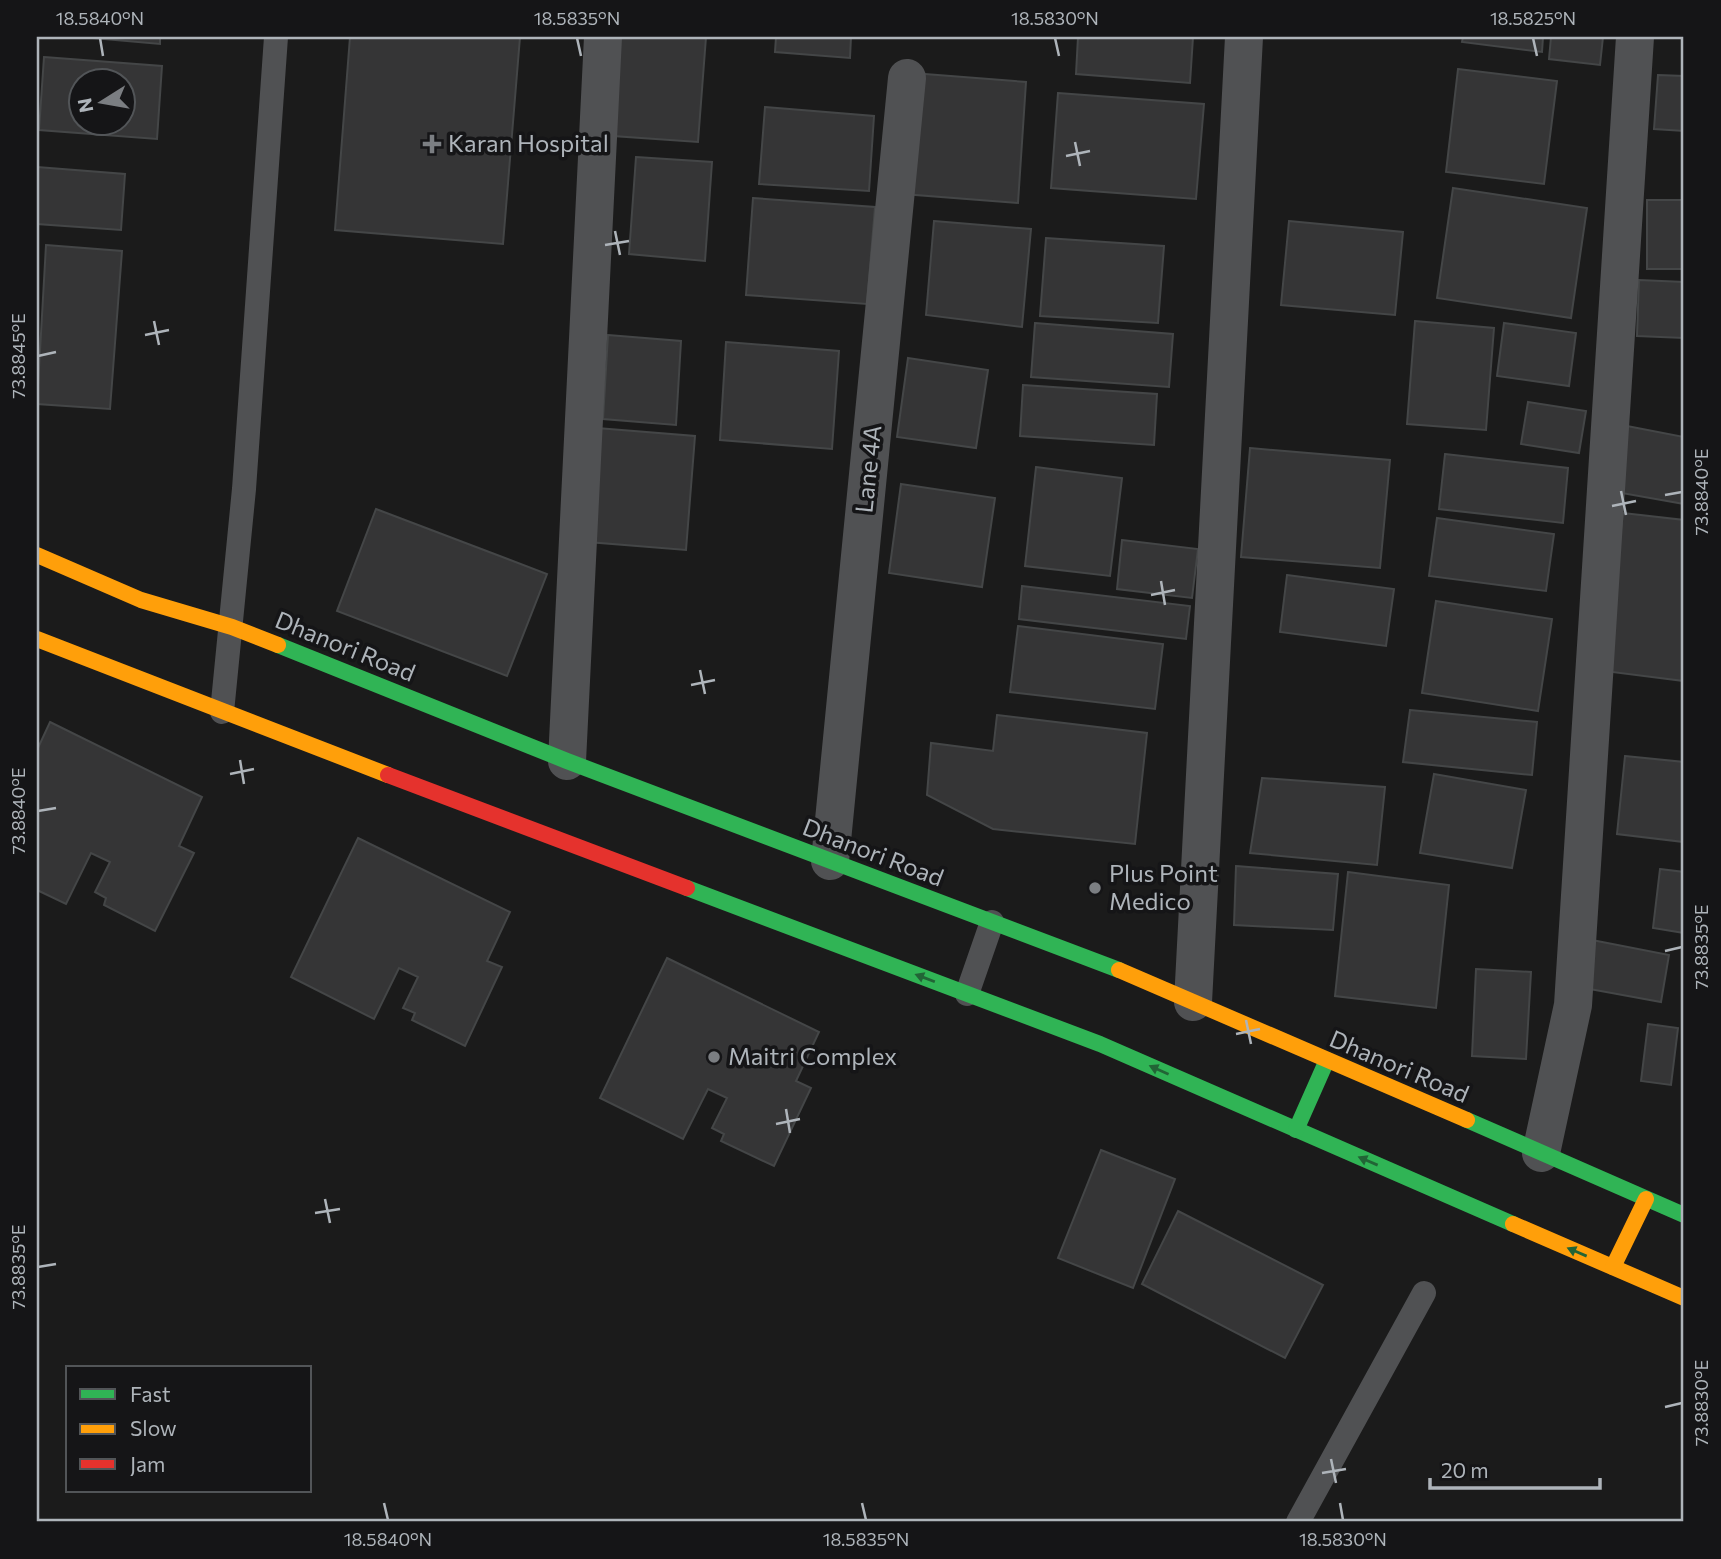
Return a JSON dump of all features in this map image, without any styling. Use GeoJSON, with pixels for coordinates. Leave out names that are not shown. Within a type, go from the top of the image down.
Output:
{"type":"FeatureCollection","features":[{"type":"Feature","properties":{"kind":"main road","name":"Dhanori Road"},"geometry":{"type":"LineString","coordinates":[[37,555],[141,600],[232,627],[567,761],[1128,973],[1684,1215]]}},
{"type":"Feature","properties":{"kind":"main road"},"geometry":{"type":"LineString","coordinates":[[37,639],[222,712],[1100,1044],[1684,1298]]}},
{"type":"Feature","properties":{"kind":"main road"},"geometry":{"type":"LineString","coordinates":[[1296,1130],[1327,1060]]}},
{"type":"Feature","properties":{"kind":"main road"},"geometry":{"type":"LineString","coordinates":[[1612,1267],[1646,1199]]}},
{"type":"Feature","properties":{"kind":"street"},"geometry":{"type":"LineString","coordinates":[[567,761],[603,37]]}},
{"type":"Feature","properties":{"kind":"street"},"geometry":{"type":"LineString","coordinates":[[1193,1002],[1244,37]]}},
{"type":"Feature","properties":{"kind":"street"},"geometry":{"type":"LineString","coordinates":[[1541,1153],[1573,1005],[1635,37]]}},
{"type":"Feature","properties":{"kind":"street","name":"Lane 4A"},"geometry":{"type":"LineString","coordinates":[[830,861],[907,78]]}},
{"type":"Feature","properties":{"kind":"lane"},"geometry":{"type":"LineString","coordinates":[[222,712],[232,627],[276,37]]}},
{"type":"Feature","properties":{"kind":"lane"},"geometry":{"type":"LineString","coordinates":[[967,994],[992,922]]}},
{"type":"Feature","properties":{"kind":"lane"},"geometry":{"type":"LineString","coordinates":[[1298,1522],[1424,1293]]}},
{"type":"Feature","properties":{"kind":"building"},"geometry":{"type":"Polygon","coordinates":[[[81,37],[160,37],[160,44],[81,37]]]}},
{"type":"Feature","properties":{"kind":"building"},"geometry":{"type":"Polygon","coordinates":[[[350,37],[520,37],[503,244],[335,230],[350,37]]]}},
{"type":"Feature","properties":{"kind":"building"},"geometry":{"type":"Polygon","coordinates":[[[620,37],[706,37],[698,142],[613,136],[620,37]]]}},
{"type":"Feature","properties":{"kind":"building"},"geometry":{"type":"Polygon","coordinates":[[[776,37],[851,37],[850,58],[775,52],[776,37]]]}},
{"type":"Feature","properties":{"kind":"building"},"geometry":{"type":"Polygon","coordinates":[[[1078,37],[1193,37],[1190,83],[1076,74],[1078,37]]]}},
{"type":"Feature","properties":{"kind":"building"},"geometry":{"type":"Polygon","coordinates":[[[1463,37],[1543,37],[1542,52],[1462,42],[1463,37]]]}},
{"type":"Feature","properties":{"kind":"building"},"geometry":{"type":"Polygon","coordinates":[[[1551,37],[1603,37],[1600,65],[1549,59],[1551,37]]]}},
{"type":"Feature","properties":{"kind":"building"},"geometry":{"type":"Polygon","coordinates":[[[44,57],[162,66],[157,139],[118,136],[136,136],[136,66],[66,66],[66,132],[39,130],[44,57]]]}},
{"type":"Feature","properties":{"kind":"building"},"geometry":{"type":"Polygon","coordinates":[[[1458,69],[1557,81],[1544,184],[1446,172],[1458,69]]]}},
{"type":"Feature","properties":{"kind":"building"},"geometry":{"type":"Polygon","coordinates":[[[912,73],[1026,82],[1018,203],[903,194],[912,73]]]}},
{"type":"Feature","properties":{"kind":"building"},"geometry":{"type":"Polygon","coordinates":[[[1658,75],[1684,76],[1684,131],[1654,129],[1658,75]]]}},
{"type":"Feature","properties":{"kind":"building"},"geometry":{"type":"Polygon","coordinates":[[[1058,93],[1204,104],[1196,199],[1051,188],[1058,93]]]}},
{"type":"Feature","properties":{"kind":"building"},"geometry":{"type":"Polygon","coordinates":[[[765,107],[874,116],[869,191],[759,184],[765,107]]]}},
{"type":"Feature","properties":{"kind":"building"},"geometry":{"type":"Polygon","coordinates":[[[636,157],[712,162],[705,261],[629,254],[636,157]]]}},
{"type":"Feature","properties":{"kind":"building"},"geometry":{"type":"Polygon","coordinates":[[[37,167],[125,174],[121,230],[37,224],[37,167]]]}},
{"type":"Feature","properties":{"kind":"building"},"geometry":{"type":"Polygon","coordinates":[[[1453,188],[1587,208],[1571,318],[1437,298],[1453,188]]]}},
{"type":"Feature","properties":{"kind":"building"},"geometry":{"type":"Polygon","coordinates":[[[753,198],[875,207],[867,304],[746,295],[753,198]]]}},
{"type":"Feature","properties":{"kind":"building"},"geometry":{"type":"Polygon","coordinates":[[[1647,200],[1684,200],[1684,269],[1647,269],[1647,200]]]}},
{"type":"Feature","properties":{"kind":"building"},"geometry":{"type":"Polygon","coordinates":[[[934,221],[1031,229],[1022,327],[926,315],[934,221]]]}},
{"type":"Feature","properties":{"kind":"building"},"geometry":{"type":"Polygon","coordinates":[[[1289,221],[1403,232],[1395,315],[1281,305],[1289,221]]]}},
{"type":"Feature","properties":{"kind":"building"},"geometry":{"type":"Polygon","coordinates":[[[1046,238],[1164,246],[1158,323],[1040,316],[1046,238]]]}},
{"type":"Feature","properties":{"kind":"building"},"geometry":{"type":"Polygon","coordinates":[[[46,245],[122,251],[110,409],[37,404],[46,245]]]}},
{"type":"Feature","properties":{"kind":"building"},"geometry":{"type":"Polygon","coordinates":[[[1639,280],[1684,282],[1684,338],[1637,336],[1639,280]]]}},
{"type":"Feature","properties":{"kind":"building"},"geometry":{"type":"Polygon","coordinates":[[[1415,321],[1494,328],[1486,430],[1407,424],[1415,321]]]}},
{"type":"Feature","properties":{"kind":"building"},"geometry":{"type":"Polygon","coordinates":[[[1035,323],[1173,334],[1169,387],[1031,377],[1035,323]]]}},
{"type":"Feature","properties":{"kind":"building"},"geometry":{"type":"Polygon","coordinates":[[[1504,323],[1576,333],[1569,386],[1497,376],[1504,323]]]}},
{"type":"Feature","properties":{"kind":"building"},"geometry":{"type":"Polygon","coordinates":[[[608,335],[681,341],[676,425],[603,419],[608,335]]]}},
{"type":"Feature","properties":{"kind":"building"},"geometry":{"type":"Polygon","coordinates":[[[726,342],[839,351],[832,449],[720,440],[726,342]]]}},
{"type":"Feature","properties":{"kind":"building"},"geometry":{"type":"Polygon","coordinates":[[[908,358],[988,370],[976,448],[897,437],[908,358]]]}},
{"type":"Feature","properties":{"kind":"building"},"geometry":{"type":"Polygon","coordinates":[[[1023,385],[1157,394],[1154,445],[1020,436],[1023,385]]]}},
{"type":"Feature","properties":{"kind":"building"},"geometry":{"type":"Polygon","coordinates":[[[1528,402],[1586,411],[1579,453],[1521,444],[1528,402]]]}},
{"type":"Feature","properties":{"kind":"building"},"geometry":{"type":"Polygon","coordinates":[[[1627,426],[1684,437],[1684,504],[1616,492],[1627,426]]]}},
{"type":"Feature","properties":{"kind":"building"},"geometry":{"type":"Polygon","coordinates":[[[597,428],[695,436],[686,550],[588,542],[597,428]]]}},
{"type":"Feature","properties":{"kind":"building"},"geometry":{"type":"Polygon","coordinates":[[[1250,448],[1390,460],[1380,568],[1241,557],[1250,448]]]}},
{"type":"Feature","properties":{"kind":"building"},"geometry":{"type":"Polygon","coordinates":[[[1445,454],[1568,468],[1563,523],[1439,509],[1445,454]]]}},
{"type":"Feature","properties":{"kind":"building"},"geometry":{"type":"Polygon","coordinates":[[[1036,467],[1122,478],[1110,576],[1025,566],[1036,467]]]}},
{"type":"Feature","properties":{"kind":"building"},"geometry":{"type":"Polygon","coordinates":[[[901,484],[995,498],[982,587],[889,573],[901,484]]]}},
{"type":"Feature","properties":{"kind":"building"},"geometry":{"type":"Polygon","coordinates":[[[376,509],[547,574],[507,676],[337,611],[376,509]]]}},
{"type":"Feature","properties":{"kind":"building"},"geometry":{"type":"Polygon","coordinates":[[[1623,513],[1684,520],[1684,681],[1604,671],[1623,513]]]}},
{"type":"Feature","properties":{"kind":"building"},"geometry":{"type":"Polygon","coordinates":[[[1437,518],[1554,534],[1546,591],[1429,576],[1437,518]]]}},
{"type":"Feature","properties":{"kind":"building"},"geometry":{"type":"Polygon","coordinates":[[[1122,540],[1198,549],[1192,598],[1117,589],[1122,540]]]}},
{"type":"Feature","properties":{"kind":"building"},"geometry":{"type":"Polygon","coordinates":[[[1287,575],[1394,589],[1386,646],[1280,632],[1287,575]]]}},
{"type":"Feature","properties":{"kind":"building"},"geometry":{"type":"Polygon","coordinates":[[[1022,586],[1190,606],[1186,639],[1019,619],[1022,586]]]}},
{"type":"Feature","properties":{"kind":"building"},"geometry":{"type":"Polygon","coordinates":[[[1436,601],[1552,619],[1538,711],[1422,693],[1436,601]]]}},
{"type":"Feature","properties":{"kind":"building"},"geometry":{"type":"Polygon","coordinates":[[[1018,626],[1163,644],[1155,709],[1010,692],[1018,626]]]}},
{"type":"Feature","properties":{"kind":"building"},"geometry":{"type":"Polygon","coordinates":[[[1410,710],[1537,722],[1532,775],[1403,762],[1410,710]]]}},
{"type":"Feature","properties":{"kind":"building"},"geometry":{"type":"Polygon","coordinates":[[[997,715],[1147,733],[1135,844],[993,829],[927,795],[931,743],[993,751],[997,715]]]}},
{"type":"Feature","properties":{"kind":"building"},"geometry":{"type":"Polygon","coordinates":[[[50,722],[202,797],[179,846],[194,853],[155,931],[104,905],[106,898],[95,892],[110,862],[91,853],[66,904],[37,890],[37,750],[50,722]]]}},
{"type":"Feature","properties":{"kind":"building"},"geometry":{"type":"Polygon","coordinates":[[[1625,756],[1684,762],[1684,842],[1617,834],[1625,756]]]}},
{"type":"Feature","properties":{"kind":"building"},"geometry":{"type":"Polygon","coordinates":[[[1434,774],[1526,790],[1512,868],[1420,853],[1434,774]]]}},
{"type":"Feature","properties":{"kind":"building"},"geometry":{"type":"Polygon","coordinates":[[[1262,778],[1385,787],[1377,865],[1250,853],[1262,778]]]}},
{"type":"Feature","properties":{"kind":"building"},"geometry":{"type":"Polygon","coordinates":[[[358,838],[510,912],[487,961],[502,967],[465,1046],[412,1020],[415,1013],[403,1008],[418,977],[399,968],[374,1019],[291,977],[358,838]]]}},
{"type":"Feature","properties":{"kind":"building"},"geometry":{"type":"Polygon","coordinates":[[[1236,866],[1338,874],[1333,930],[1234,925],[1236,866]]]}},
{"type":"Feature","properties":{"kind":"building"},"geometry":{"type":"Polygon","coordinates":[[[1660,869],[1684,872],[1684,933],[1653,928],[1660,869]]]}},
{"type":"Feature","properties":{"kind":"building"},"geometry":{"type":"Polygon","coordinates":[[[1348,872],[1449,885],[1436,1008],[1335,996],[1348,872]]]}},
{"type":"Feature","properties":{"kind":"building"},"geometry":{"type":"Polygon","coordinates":[[[1592,940],[1669,955],[1661,1002],[1584,988],[1592,940]]]}},
{"type":"Feature","properties":{"kind":"building","name":"Maitri Complex"},"geometry":{"type":"Polygon","coordinates":[[[667,958],[819,1032],[796,1081],[811,1088],[774,1166],[721,1141],[724,1134],[712,1128],[727,1098],[708,1089],[683,1139],[600,1098],[667,958]]]}},
{"type":"Feature","properties":{"kind":"building"},"geometry":{"type":"Polygon","coordinates":[[[1476,969],[1531,972],[1526,1059],[1472,1056],[1476,969]]]}},
{"type":"Feature","properties":{"kind":"building"},"geometry":{"type":"Polygon","coordinates":[[[1648,1024],[1678,1028],[1671,1085],[1641,1081],[1648,1024]]]}},
{"type":"Feature","properties":{"kind":"building"},"geometry":{"type":"Polygon","coordinates":[[[1101,1150],[1175,1179],[1133,1288],[1058,1258],[1101,1150]]]}},
{"type":"Feature","properties":{"kind":"building"},"geometry":{"type":"Polygon","coordinates":[[[1178,1211],[1323,1285],[1285,1358],[1142,1284],[1178,1211]]]}},
{"type":"Feature","properties":{"kind":"traffic: fast"},"geometry":{"type":"LineString","coordinates":[[278,645],[567,761],[1119,970]]}},
{"type":"Feature","properties":{"kind":"traffic: fast"},"geometry":{"type":"LineString","coordinates":[[687,888],[1100,1044],[1513,1224]]}},
{"type":"Feature","properties":{"kind":"traffic: fast"},"geometry":{"type":"LineString","coordinates":[[1296,1130],[1327,1060]]}},
{"type":"Feature","properties":{"kind":"traffic: fast"},"geometry":{"type":"LineString","coordinates":[[1467,1120],[1684,1215]]}},
{"type":"Feature","properties":{"kind":"traffic: slow"},"geometry":{"type":"LineString","coordinates":[[37,555],[141,600],[232,627],[278,645]]}},
{"type":"Feature","properties":{"kind":"traffic: slow"},"geometry":{"type":"LineString","coordinates":[[37,639],[388,775]]}},
{"type":"Feature","properties":{"kind":"traffic: slow"},"geometry":{"type":"LineString","coordinates":[[1119,970],[1467,1120]]}},
{"type":"Feature","properties":{"kind":"traffic: slow"},"geometry":{"type":"LineString","coordinates":[[1613,1267],[1646,1199]]}},
{"type":"Feature","properties":{"kind":"traffic: slow"},"geometry":{"type":"LineString","coordinates":[[1513,1224],[1684,1298]]}},
{"type":"Feature","properties":{"kind":"traffic: jam"},"geometry":{"type":"LineString","coordinates":[[388,775],[687,888]]}},
{"type":"Feature","properties":{"kind":"place","name":"Karan Hospital"},"geometry":{"type":"Point","coordinates":[432,144]}},
{"type":"Feature","properties":{"kind":"place","name":"Plus Point Medico"},"geometry":{"type":"Point","coordinates":[1095,888]}},
{"type":"Feature","properties":{"kind":"place","name":"Maitri Complex"},"geometry":{"type":"Point","coordinates":[714,1057]}}]}
